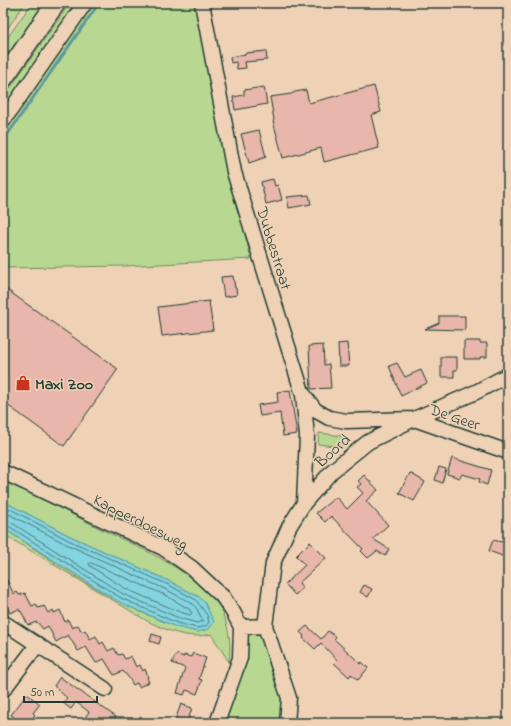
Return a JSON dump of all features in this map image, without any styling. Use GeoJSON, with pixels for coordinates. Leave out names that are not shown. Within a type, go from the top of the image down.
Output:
{"type":"FeatureCollection","features":[{"type":"Feature","properties":{"kind":"main road"},"geometry":{"type":"LineString","coordinates":[[3,79],[56,3]]}},
{"type":"Feature","properties":{"kind":"street"},"geometry":{"type":"LineString","coordinates":[[3,121],[84,3]]}},
{"type":"Feature","properties":{"kind":"street","name":"Dubbestraat"},"geometry":{"type":"LineString","coordinates":[[202,3],[234,172],[303,395],[307,436],[304,503]]}},
{"type":"Feature","properties":{"kind":"street","name":"Boord"},"geometry":{"type":"LineString","coordinates":[[266,626],[273,563],[289,527],[304,503],[332,471],[368,442],[414,419],[476,392],[508,375]]}},
{"type":"Feature","properties":{"kind":"street"},"geometry":{"type":"LineString","coordinates":[[303,395],[315,410],[329,418],[346,421],[414,419]]}},
{"type":"Feature","properties":{"kind":"street","name":"De Geer"},"geometry":{"type":"LineString","coordinates":[[414,419],[508,452]]}},
{"type":"Feature","properties":{"kind":"street","name":"Kapperdoesweg"},"geometry":{"type":"LineString","coordinates":[[3,472],[162,548],[192,568],[223,597],[241,627]]}},
{"type":"Feature","properties":{"kind":"street"},"geometry":{"type":"LineString","coordinates":[[3,622],[105,689]]}},
{"type":"Feature","properties":{"kind":"street"},"geometry":{"type":"LineString","coordinates":[[217,723],[240,658],[241,627],[266,626],[289,698],[287,723]]}},
{"type":"Feature","properties":{"kind":"street"},"geometry":{"type":"LineString","coordinates":[[3,690],[38,644]]}},
{"type":"Feature","properties":{"kind":"green space"},"geometry":{"type":"Polygon","coordinates":[[[3,3],[25,3],[3,35],[3,3]]]}},
{"type":"Feature","properties":{"kind":"green space"},"geometry":{"type":"Polygon","coordinates":[[[32,3],[44,3],[3,61],[3,44],[32,3]]]}},
{"type":"Feature","properties":{"kind":"green space"},"geometry":{"type":"Polygon","coordinates":[[[70,3],[81,3],[3,115],[3,98],[70,3]]]}},
{"type":"Feature","properties":{"kind":"green space"},"geometry":{"type":"Polygon","coordinates":[[[93,3],[196,3],[235,193],[251,259],[124,266],[3,268],[3,131],[93,3]]]}},
{"type":"Feature","properties":{"kind":"green space"},"geometry":{"type":"Polygon","coordinates":[[[319,433],[343,436],[342,447],[318,444],[319,433]]]}},
{"type":"Feature","properties":{"kind":"green space"},"geometry":{"type":"Polygon","coordinates":[[[3,480],[152,554],[185,574],[199,585],[213,598],[224,613],[223,615],[229,638],[229,662],[211,634],[195,636],[179,634],[149,622],[3,534],[3,528],[96,589],[121,602],[171,624],[198,632],[205,603],[199,597],[171,582],[70,536],[3,501],[3,480]]]}},
{"type":"Feature","properties":{"kind":"green space"},"geometry":{"type":"Polygon","coordinates":[[[264,629],[286,699],[284,723],[219,723],[244,630],[264,629]]]}},
{"type":"Feature","properties":{"kind":"water"},"geometry":{"type":"Polygon","coordinates":[[[3,501],[70,536],[171,582],[199,597],[205,603],[214,622],[209,629],[198,632],[176,627],[119,602],[3,528],[3,501]]]}},
{"type":"Feature","properties":{"kind":"building"},"geometry":{"type":"Polygon","coordinates":[[[266,51],[267,60],[245,62],[246,68],[237,69],[236,62],[231,63],[230,57],[246,53],[266,51]]]}},
{"type":"Feature","properties":{"kind":"building"},"geometry":{"type":"Polygon","coordinates":[[[374,86],[381,112],[371,115],[379,148],[324,162],[321,148],[283,158],[273,121],[270,97],[306,90],[309,103],[374,86]]]}},
{"type":"Feature","properties":{"kind":"building"},"geometry":{"type":"Polygon","coordinates":[[[264,87],[267,104],[235,110],[233,97],[244,95],[244,90],[264,87]]]}},
{"type":"Feature","properties":{"kind":"building"},"geometry":{"type":"Polygon","coordinates":[[[259,130],[266,157],[249,163],[241,134],[259,130]]]}},
{"type":"Feature","properties":{"kind":"building"},"geometry":{"type":"Polygon","coordinates":[[[273,179],[275,186],[278,185],[282,200],[266,204],[261,182],[273,179]]]}},
{"type":"Feature","properties":{"kind":"building"},"geometry":{"type":"Polygon","coordinates":[[[309,195],[311,204],[289,208],[287,197],[309,195]]]}},
{"type":"Feature","properties":{"kind":"building"},"geometry":{"type":"Polygon","coordinates":[[[233,276],[237,295],[224,297],[221,277],[233,276]]]}},
{"type":"Feature","properties":{"kind":"building"},"geometry":{"type":"Polygon","coordinates":[[[3,287],[118,369],[64,446],[3,402],[3,287]]]}},
{"type":"Feature","properties":{"kind":"building"},"geometry":{"type":"Polygon","coordinates":[[[209,301],[213,330],[162,336],[158,307],[209,301]]]}},
{"type":"Feature","properties":{"kind":"building"},"geometry":{"type":"Polygon","coordinates":[[[439,316],[465,316],[465,330],[425,329],[439,323],[439,316]]]}},
{"type":"Feature","properties":{"kind":"building"},"geometry":{"type":"Polygon","coordinates":[[[464,341],[480,341],[480,343],[487,343],[487,357],[480,357],[480,359],[464,359],[464,341]]]}},
{"type":"Feature","properties":{"kind":"building"},"geometry":{"type":"Polygon","coordinates":[[[347,343],[349,366],[339,366],[338,344],[347,343]]]}},
{"type":"Feature","properties":{"kind":"building"},"geometry":{"type":"Polygon","coordinates":[[[323,345],[324,365],[329,364],[331,388],[311,389],[309,346],[323,345]]]}},
{"type":"Feature","properties":{"kind":"building"},"geometry":{"type":"Polygon","coordinates":[[[441,357],[457,357],[457,370],[454,370],[454,377],[441,377],[441,357]]]}},
{"type":"Feature","properties":{"kind":"building"},"geometry":{"type":"Polygon","coordinates":[[[397,363],[405,377],[421,370],[427,383],[401,396],[389,366],[397,363]]]}},
{"type":"Feature","properties":{"kind":"building"},"geometry":{"type":"Polygon","coordinates":[[[290,390],[297,434],[283,436],[280,413],[260,416],[258,405],[278,402],[277,392],[290,390]]]}},
{"type":"Feature","properties":{"kind":"building"},"geometry":{"type":"Polygon","coordinates":[[[452,458],[491,470],[487,485],[479,482],[480,479],[462,474],[460,478],[447,474],[452,458]]]}},
{"type":"Feature","properties":{"kind":"building"},"geometry":{"type":"Polygon","coordinates":[[[439,467],[446,469],[442,483],[435,480],[439,467]]]}},
{"type":"Feature","properties":{"kind":"building"},"geometry":{"type":"Polygon","coordinates":[[[410,473],[425,482],[414,501],[399,493],[410,473]]]}},
{"type":"Feature","properties":{"kind":"building"},"geometry":{"type":"Polygon","coordinates":[[[364,475],[378,490],[366,501],[388,525],[373,539],[389,549],[385,556],[377,551],[368,558],[361,551],[363,549],[331,516],[325,522],[316,513],[336,497],[347,509],[363,493],[357,487],[361,484],[358,481],[364,475]]]}},
{"type":"Feature","properties":{"kind":"building"},"geometry":{"type":"Polygon","coordinates":[[[507,528],[508,547],[505,557],[489,551],[493,540],[502,542],[507,528]]]}},
{"type":"Feature","properties":{"kind":"building"},"geometry":{"type":"Polygon","coordinates":[[[310,542],[326,558],[299,583],[303,588],[295,595],[285,584],[305,565],[296,556],[310,542]]]}},
{"type":"Feature","properties":{"kind":"building"},"geometry":{"type":"Polygon","coordinates":[[[3,573],[14,594],[17,592],[19,595],[25,593],[32,606],[36,604],[38,608],[44,606],[48,613],[53,610],[54,613],[60,610],[65,622],[68,620],[72,628],[78,625],[82,632],[85,630],[90,639],[96,636],[100,644],[103,642],[108,651],[114,648],[118,655],[122,654],[125,659],[131,656],[136,667],[140,665],[143,671],[145,669],[149,682],[139,687],[137,683],[133,685],[123,671],[114,675],[104,659],[96,663],[86,647],[78,651],[68,635],[56,642],[48,626],[43,629],[37,622],[28,625],[19,609],[10,613],[3,600],[3,573]]]}},
{"type":"Feature","properties":{"kind":"building"},"geometry":{"type":"Polygon","coordinates":[[[364,585],[372,589],[368,597],[360,592],[364,585]]]}},
{"type":"Feature","properties":{"kind":"building"},"geometry":{"type":"Polygon","coordinates":[[[307,626],[321,639],[328,631],[336,637],[334,639],[361,664],[362,662],[368,668],[358,680],[351,674],[349,677],[334,663],[337,660],[321,643],[315,649],[303,638],[304,636],[300,632],[307,626]]]}},
{"type":"Feature","properties":{"kind":"building"},"geometry":{"type":"Polygon","coordinates":[[[152,634],[161,637],[159,644],[150,641],[152,634]]]}},
{"type":"Feature","properties":{"kind":"building"},"geometry":{"type":"Polygon","coordinates":[[[193,653],[206,658],[199,679],[202,680],[197,694],[186,690],[184,695],[177,693],[185,668],[172,663],[176,654],[184,657],[184,655],[191,657],[193,653]]]}},
{"type":"Feature","properties":{"kind":"building"},"geometry":{"type":"Polygon","coordinates":[[[60,677],[116,717],[112,723],[81,723],[89,712],[76,702],[71,709],[63,703],[67,698],[54,686],[60,677]]]}},
{"type":"Feature","properties":{"kind":"building"},"geometry":{"type":"Polygon","coordinates":[[[27,694],[40,704],[33,713],[35,715],[30,721],[28,719],[25,723],[22,723],[11,715],[27,694]]]}},
{"type":"Feature","properties":{"kind":"building"},"geometry":{"type":"Polygon","coordinates":[[[181,704],[192,708],[187,723],[174,723],[181,704]]]}},
{"type":"Feature","properties":{"kind":"waterway"},"geometry":{"type":"LineString","coordinates":[[3,141],[99,3]]}},
{"type":"Feature","properties":{"kind":"place","name":"Maxi Zoo"},"geometry":{"type":"Point","coordinates":[23,383]}}]}
